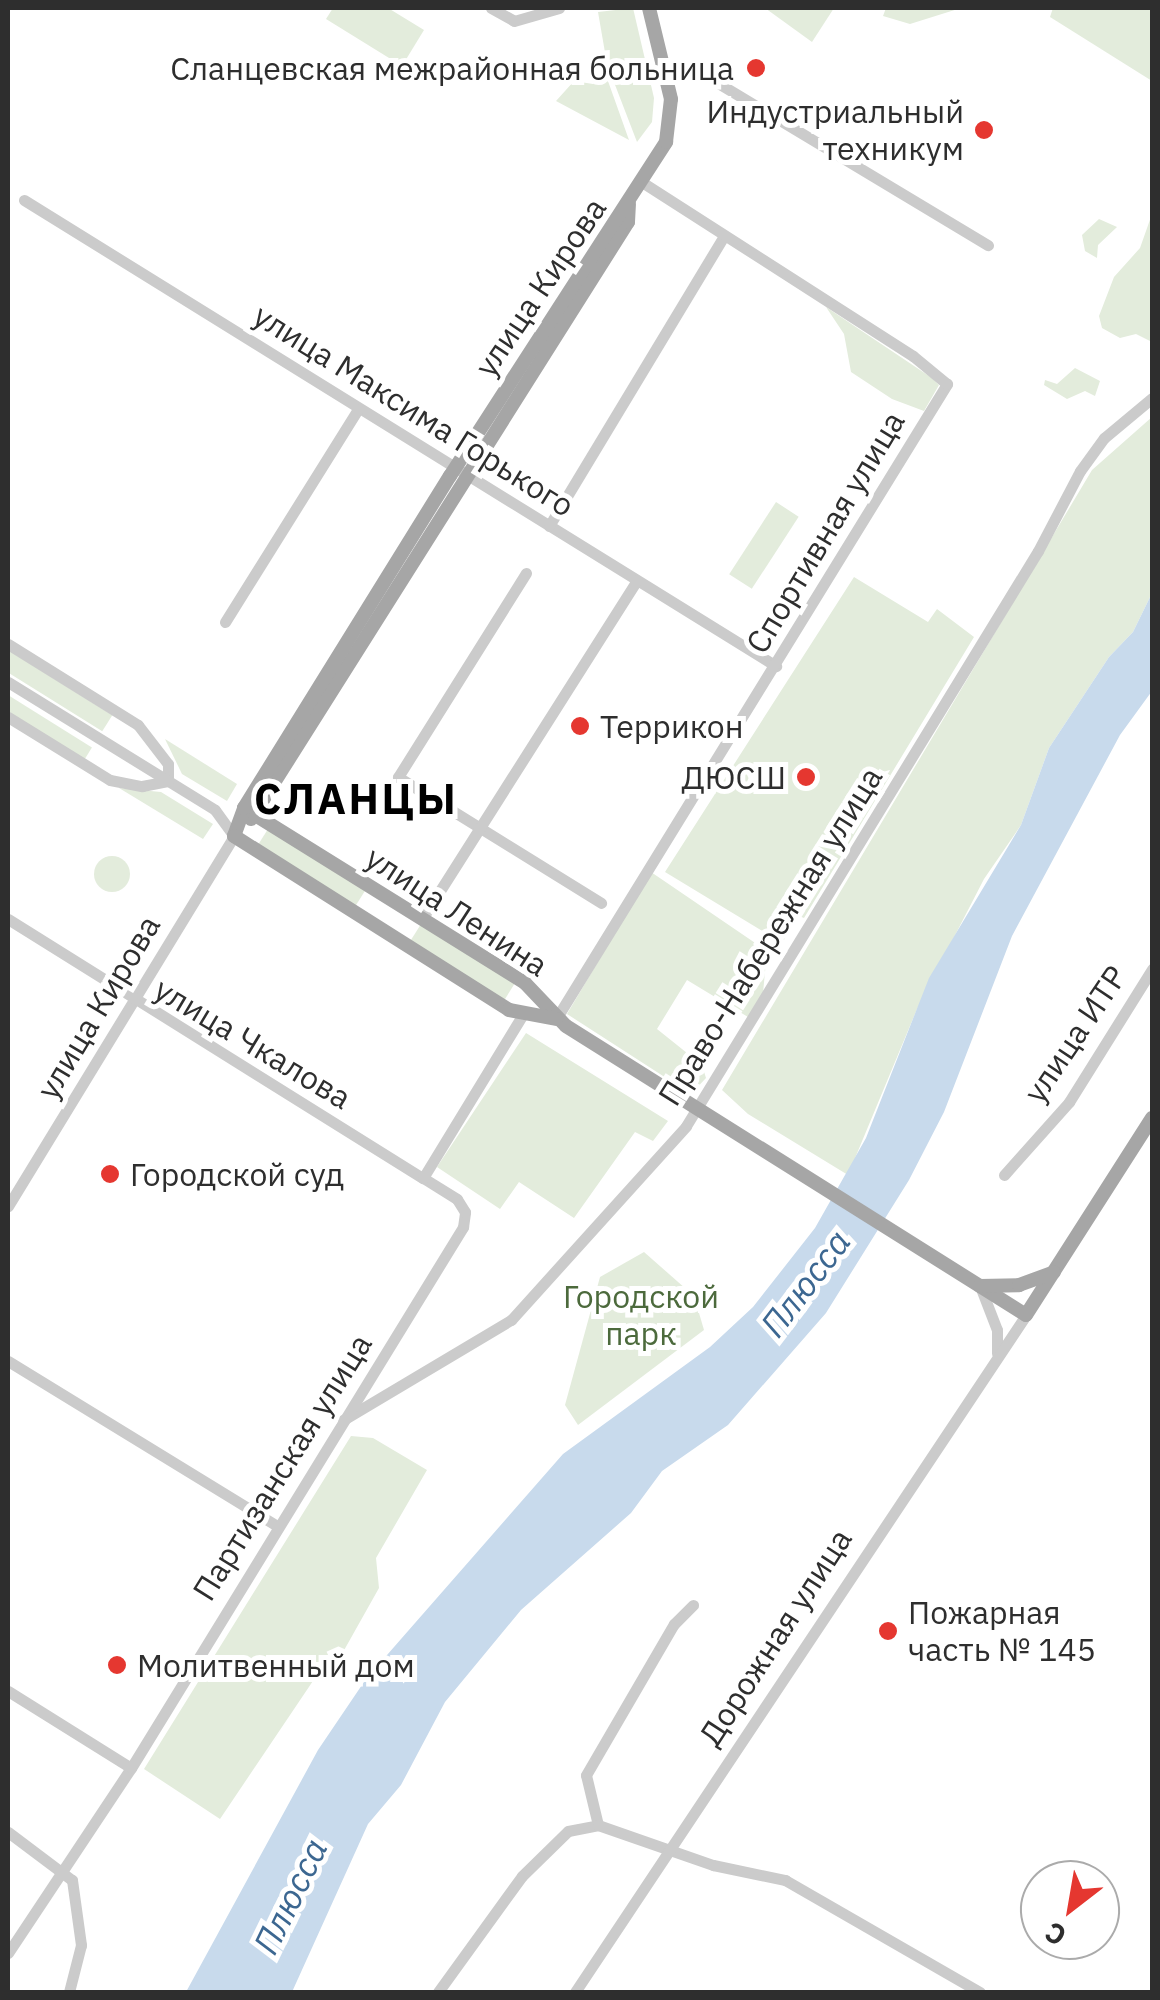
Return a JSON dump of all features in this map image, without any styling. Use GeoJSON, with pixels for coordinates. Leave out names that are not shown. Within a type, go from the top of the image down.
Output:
{"type":"FeatureCollection","features":[{"type":"Feature","properties":{"kind":"main road"},"geometry":{"type":"LineString","coordinates":[[629,204],[671,129],[664,63],[650,8]]}},
{"type":"Feature","properties":{"kind":"main road","name":"улица Кирова"},"geometry":{"type":"LineString","coordinates":[[250,812],[454,468],[615,212],[629,204]]}},
{"type":"Feature","properties":{"kind":"main road","name":"улица Кирова"},"geometry":{"type":"LineString","coordinates":[[234,836],[628,222],[629,204]]}},
{"type":"Feature","properties":{"kind":"main road","name":"улица Ленина"},"geometry":{"type":"LineString","coordinates":[[250,812],[537,991],[556,1020]]}},
{"type":"Feature","properties":{"kind":"main road","name":"улица Ленина"},"geometry":{"type":"LineString","coordinates":[[234,836],[522,1016],[556,1020],[980,1286]]}},
{"type":"Feature","properties":{"kind":"main road"},"geometry":{"type":"LineString","coordinates":[[522,1016],[537,991]]}},
{"type":"Feature","properties":{"kind":"main road"},"geometry":{"type":"LineString","coordinates":[[980,1286],[1026,1315],[1152,1118]]}},
{"type":"Feature","properties":{"kind":"main road"},"geometry":{"type":"LineString","coordinates":[[980,1286],[1019,1285],[1054,1272]]}},
{"type":"Feature","properties":{"kind":"street"},"geometry":{"type":"LineString","coordinates":[[491,8],[514,21],[559,8]]}},
{"type":"Feature","properties":{"kind":"street"},"geometry":{"type":"LineString","coordinates":[[664,63],[688,65],[988,245]]}},
{"type":"Feature","properties":{"kind":"street","name":"Спортивная улица"},"geometry":{"type":"LineString","coordinates":[[556,1020],[946,384],[913,356],[642,182]]}},
{"type":"Feature","properties":{"kind":"street","name":"улица Максима Горького"},"geometry":{"type":"LineString","coordinates":[[24,200],[776,666]]}},
{"type":"Feature","properties":{"kind":"street"},"geometry":{"type":"LineString","coordinates":[[550,526],[724,236]]}},
{"type":"Feature","properties":{"kind":"street","name":"Право-Набережная улица"},"geometry":{"type":"LineString","coordinates":[[342,1420],[511,1320],[699,1107],[1038,552],[1080,471],[1104,438],[1152,398]]}},
{"type":"Feature","properties":{"kind":"street"},"geometry":{"type":"LineString","coordinates":[[225,622],[358,409]]}},
{"type":"Feature","properties":{"kind":"street"},"geometry":{"type":"LineString","coordinates":[[526,573],[398,777],[601,903]]}},
{"type":"Feature","properties":{"kind":"street"},"geometry":{"type":"LineString","coordinates":[[422,919],[637,580]]}},
{"type":"Feature","properties":{"kind":"street"},"geometry":{"type":"LineString","coordinates":[[8,644],[138,725],[168,764],[168,781],[142,786],[110,780],[8,717]]}},
{"type":"Feature","properties":{"kind":"street","name":"улица Ленина"},"geometry":{"type":"LineString","coordinates":[[8,682],[215,810],[234,836]]}},
{"type":"Feature","properties":{"kind":"street"},"geometry":{"type":"LineString","coordinates":[[215,810],[250,812]]}},
{"type":"Feature","properties":{"kind":"street","name":"улица Кирова"},"geometry":{"type":"LineString","coordinates":[[8,1206],[234,836]]}},
{"type":"Feature","properties":{"kind":"street","name":"улица Чкалова"},"geometry":{"type":"LineString","coordinates":[[8,919],[133,1002],[424,1178]]}},
{"type":"Feature","properties":{"kind":"street","name":"улица ИТР"},"geometry":{"type":"LineString","coordinates":[[1004,1175],[1069,1102],[1152,969]]}},
{"type":"Feature","properties":{"kind":"street"},"geometry":{"type":"LineString","coordinates":[[424,1178],[522,1016]]}},
{"type":"Feature","properties":{"kind":"street","name":"Партизанская улица"},"geometry":{"type":"LineString","coordinates":[[8,1954],[131,1768],[276,1525],[462,1227],[465,1212],[458,1199],[424,1178]]}},
{"type":"Feature","properties":{"kind":"street"},"geometry":{"type":"LineString","coordinates":[[980,1286],[997,1330],[996,1357]]}},
{"type":"Feature","properties":{"kind":"street","name":"Дорожная улица"},"geometry":{"type":"LineString","coordinates":[[575,1992],[1026,1315]]}},
{"type":"Feature","properties":{"kind":"street"},"geometry":{"type":"LineString","coordinates":[[8,1361],[276,1525]]}},
{"type":"Feature","properties":{"kind":"street"},"geometry":{"type":"LineString","coordinates":[[598,1825],[586,1775],[674,1624],[693,1605]]}},
{"type":"Feature","properties":{"kind":"street"},"geometry":{"type":"LineString","coordinates":[[8,1692],[131,1768]]}},
{"type":"Feature","properties":{"kind":"street"},"geometry":{"type":"LineString","coordinates":[[438,1992],[522,1876],[568,1830],[598,1825],[800,1886],[980,1992]]}},
{"type":"Feature","properties":{"kind":"street"},"geometry":{"type":"LineString","coordinates":[[8,1832],[64,1868],[82,1919],[78,1970],[68,1992]]}},
{"type":"Feature","properties":{"kind":"green space"},"geometry":{"type":"Polygon","coordinates":[[[333,8],[388,8],[424,30],[402,66],[326,19],[333,8]]]}},
{"type":"Feature","properties":{"kind":"green space"},"geometry":{"type":"Polygon","coordinates":[[[633,8],[654,98],[652,122],[637,142],[607,64],[598,12],[633,8]]]}},
{"type":"Feature","properties":{"kind":"green space"},"geometry":{"type":"Polygon","coordinates":[[[765,8],[834,8],[812,42],[765,8]]]}},
{"type":"Feature","properties":{"kind":"green space"},"geometry":{"type":"Polygon","coordinates":[[[886,8],[961,8],[910,24],[883,16],[886,8]]]}},
{"type":"Feature","properties":{"kind":"green space"},"geometry":{"type":"Polygon","coordinates":[[[1053,8],[1152,8],[1152,81],[1050,17],[1053,8]]]}},
{"type":"Feature","properties":{"kind":"green space"},"geometry":{"type":"Polygon","coordinates":[[[603,67],[629,140],[556,101],[574,81],[593,84],[603,67]]]}},
{"type":"Feature","properties":{"kind":"green space"},"geometry":{"type":"Polygon","coordinates":[[[1152,214],[1152,342],[1136,334],[1120,338],[1102,328],[1099,316],[1114,277],[1140,248],[1152,214]]]}},
{"type":"Feature","properties":{"kind":"green space"},"geometry":{"type":"Polygon","coordinates":[[[1099,219],[1117,227],[1098,245],[1097,258],[1085,251],[1082,235],[1099,219]]]}},
{"type":"Feature","properties":{"kind":"green space"},"geometry":{"type":"Polygon","coordinates":[[[826,307],[939,385],[924,411],[892,399],[851,372],[844,334],[826,307]]]}},
{"type":"Feature","properties":{"kind":"green space"},"geometry":{"type":"Polygon","coordinates":[[[1075,368],[1100,381],[1095,396],[1085,391],[1067,399],[1044,385],[1045,380],[1057,384],[1075,368]]]}},
{"type":"Feature","properties":{"kind":"green space"},"geometry":{"type":"Polygon","coordinates":[[[1152,417],[1152,593],[1133,632],[1109,657],[1049,748],[1021,825],[984,879],[917,1009],[848,1175],[748,1114],[722,1090],[1092,470],[1152,417]]]}},
{"type":"Feature","properties":{"kind":"green space"},"geometry":{"type":"Polygon","coordinates":[[[776,502],[799,517],[752,589],[729,574],[776,502]]]}},
{"type":"Feature","properties":{"kind":"green space","name":"ДЮСШ"},"geometry":{"type":"Polygon","coordinates":[[[854,577],[928,622],[937,609],[974,637],[804,918],[799,916],[782,943],[665,872],[854,577]]]}},
{"type":"Feature","properties":{"kind":"green space"},"geometry":{"type":"Polygon","coordinates":[[[8,650],[112,715],[102,731],[8,672],[8,650]]]}},
{"type":"Feature","properties":{"kind":"green space"},"geometry":{"type":"Polygon","coordinates":[[[8,695],[92,747],[83,762],[8,715],[8,695]]]}},
{"type":"Feature","properties":{"kind":"green space"},"geometry":{"type":"Polygon","coordinates":[[[165,739],[237,784],[227,801],[182,774],[165,739]]]}},
{"type":"Feature","properties":{"kind":"green space"},"geometry":{"type":"Polygon","coordinates":[[[119,788],[161,792],[213,824],[203,839],[119,788]]]}},
{"type":"Feature","properties":{"kind":"green space"},"geometry":{"type":"Polygon","coordinates":[[[268,829],[366,890],[355,906],[258,845],[268,829]]]}},
{"type":"Feature","properties":{"kind":"green space"},"geometry":{"type":"Polygon","coordinates":[[[112,856],[125,861],[130,874],[125,887],[112,892],[99,887],[94,874],[99,861],[112,856]]]}},
{"type":"Feature","properties":{"kind":"green space"},"geometry":{"type":"Polygon","coordinates":[[[651,872],[767,951],[763,993],[748,1017],[687,980],[657,1029],[702,1065],[706,1078],[691,1094],[567,1014],[651,872]]]}},
{"type":"Feature","properties":{"kind":"green space"},"geometry":{"type":"Polygon","coordinates":[[[421,924],[515,983],[504,1001],[410,942],[421,924]]]}},
{"type":"Feature","properties":{"kind":"green space"},"geometry":{"type":"Polygon","coordinates":[[[526,1033],[668,1121],[653,1141],[635,1132],[574,1218],[519,1182],[500,1209],[437,1167],[526,1033]]]}},
{"type":"Feature","properties":{"kind":"green space","name":"Городской парк"},"geometry":{"type":"Polygon","coordinates":[[[644,1252],[694,1296],[704,1330],[578,1425],[565,1405],[600,1277],[644,1252]]]}},
{"type":"Feature","properties":{"kind":"green space"},"geometry":{"type":"Polygon","coordinates":[[[351,1436],[373,1438],[427,1470],[376,1558],[379,1588],[329,1677],[319,1672],[220,1819],[144,1769],[351,1436]]]}},
{"type":"Feature","properties":{"kind":"water","name":"Плюсса"},"geometry":{"type":"Polygon","coordinates":[[[1152,593],[1152,691],[1120,735],[1012,936],[944,1112],[909,1180],[826,1313],[728,1425],[662,1471],[631,1513],[521,1610],[445,1702],[401,1785],[368,1824],[292,1992],[186,1992],[318,1750],[366,1679],[563,1454],[710,1347],[753,1307],[815,1228],[866,1138],[929,978],[1021,825],[1049,748],[1109,657],[1133,632],[1152,593]]]}},
{"type":"Feature","properties":{"kind":"place","name":"Сланцевская межрайонная больница"},"geometry":{"type":"Point","coordinates":[756,68]}},
{"type":"Feature","properties":{"kind":"place","name":"Индустриальный техникум"},"geometry":{"type":"Point","coordinates":[984,130]}},
{"type":"Feature","properties":{"kind":"place","name":"Террикон"},"geometry":{"type":"Point","coordinates":[580,726]}},
{"type":"Feature","properties":{"kind":"place","name":"ДЮСШ"},"geometry":{"type":"Point","coordinates":[806,777]}},
{"type":"Feature","properties":{"kind":"place","name":"Городской суд"},"geometry":{"type":"Point","coordinates":[110,1174]}},
{"type":"Feature","properties":{"kind":"place","name":"Пожарная часть № 145"},"geometry":{"type":"Point","coordinates":[888,1631]}},
{"type":"Feature","properties":{"kind":"place","name":"Молитвенный дом"},"geometry":{"type":"Point","coordinates":[117,1665]}},
{"type":"Feature","properties":{"kind":"district","name":"СЛАНЦЫ"},"geometry":{"type":"Point","coordinates":[356,799]}}]}
